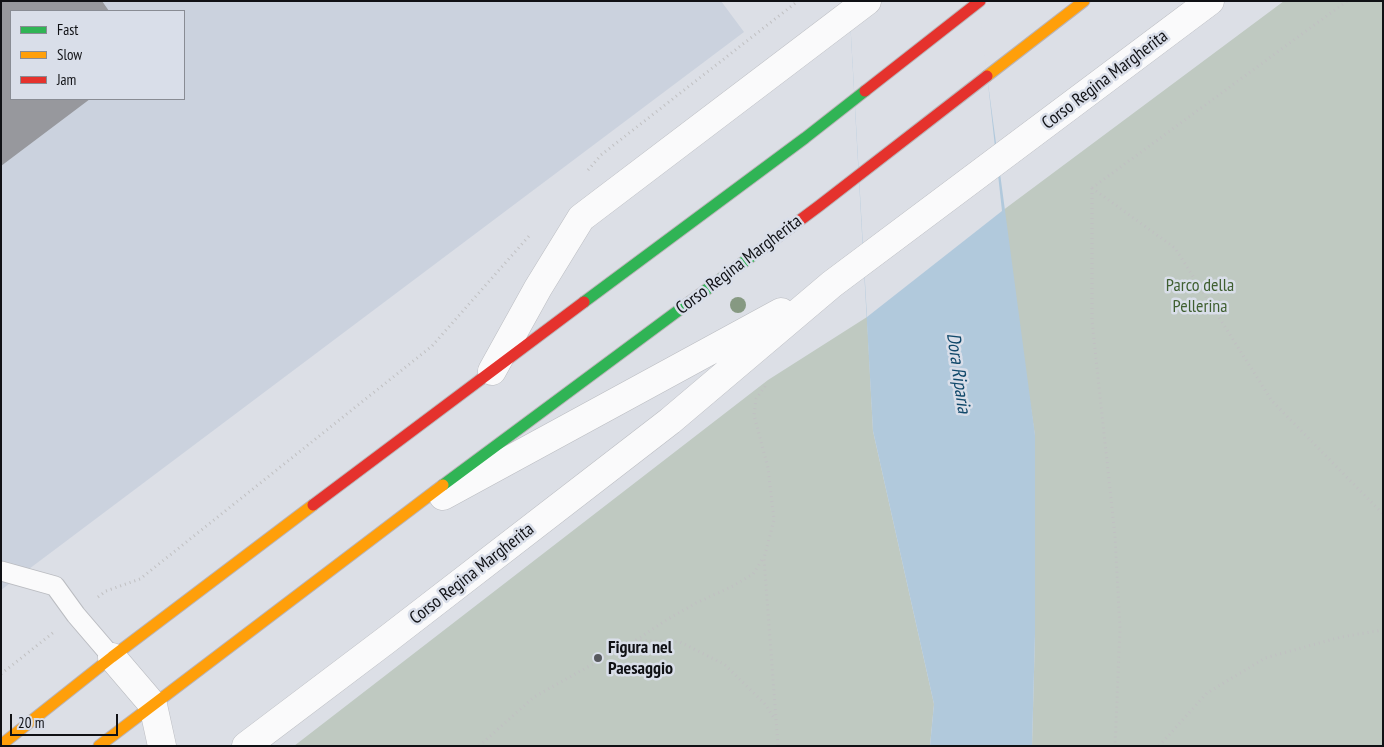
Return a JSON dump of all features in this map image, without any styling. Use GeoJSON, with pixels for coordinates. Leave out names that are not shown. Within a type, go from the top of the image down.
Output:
{"type":"FeatureCollection","features":[{"type":"Feature","properties":{"kind":"main road"},"geometry":{"type":"LineString","coordinates":[[3,739],[805,138],[980,1]]}},
{"type":"Feature","properties":{"kind":"main road","name":"Corso Regina Margherita"},"geometry":{"type":"LineString","coordinates":[[99,746],[390,524],[819,206],[1084,1]]}},
{"type":"Feature","properties":{"kind":"street"},"geometry":{"type":"LineString","coordinates":[[492,371],[538,288],[581,218],[867,1]]}},
{"type":"Feature","properties":{"kind":"street","name":"Corso Regina Margherita"},"geometry":{"type":"LineString","coordinates":[[246,746],[670,421],[832,284],[1210,1]]}},
{"type":"Feature","properties":{"kind":"street","name":"Corso Regina Margherita"},"geometry":{"type":"LineString","coordinates":[[390,524],[832,284]]}},
{"type":"Feature","properties":{"kind":"street"},"geometry":{"type":"LineString","coordinates":[[112,657],[153,705],[162,746]]}},
{"type":"Feature","properties":{"kind":"lane"},"geometry":{"type":"LineString","coordinates":[[1,571],[55,586],[76,615],[112,657]]}},
{"type":"Feature","properties":{"kind":"path"},"geometry":{"type":"LineString","coordinates":[[588,170],[601,155],[798,1]]}},
{"type":"Feature","properties":{"kind":"path"},"geometry":{"type":"LineString","coordinates":[[1092,188],[1347,1]]}},
{"type":"Feature","properties":{"kind":"path"},"geometry":{"type":"LineString","coordinates":[[1092,188],[1175,248],[1272,401],[1383,514]]}},
{"type":"Feature","properties":{"kind":"path"},"geometry":{"type":"LineString","coordinates":[[1092,188],[1092,321],[1115,536],[1120,629],[1114,746]]}},
{"type":"Feature","properties":{"kind":"path"},"geometry":{"type":"LineString","coordinates":[[106,591],[140,579],[432,346],[529,236]]}},
{"type":"Feature","properties":{"kind":"path"},"geometry":{"type":"LineString","coordinates":[[768,380],[756,399],[754,415],[768,468],[774,520],[764,558],[778,746]]}},
{"type":"Feature","properties":{"kind":"path"},"geometry":{"type":"LineString","coordinates":[[478,746],[534,697],[636,640],[696,603],[733,586],[753,574],[764,558]]}},
{"type":"Feature","properties":{"kind":"path"},"geometry":{"type":"LineString","coordinates":[[1159,746],[1207,693],[1265,658],[1341,637],[1383,630]]}},
{"type":"Feature","properties":{"kind":"path"},"geometry":{"type":"LineString","coordinates":[[636,640],[680,642],[724,664],[766,705],[776,722]]}},
{"type":"Feature","properties":{"kind":"shaded area"},"geometry":{"type":"Polygon","coordinates":[[[1,1],[721,1],[744,32],[1,590],[1,1]]]}},
{"type":"Feature","properties":{"kind":"green space","name":"Parco della Pellerina"},"geometry":{"type":"Polygon","coordinates":[[[1284,1],[1383,1],[1383,746],[1032,746],[1035,634],[1035,436],[1002,211],[1284,1]]]}},
{"type":"Feature","properties":{"kind":"green space"},"geometry":{"type":"Polygon","coordinates":[[[867,317],[873,431],[934,704],[930,746],[294,746],[768,380],[867,317]]]}},
{"type":"Feature","properties":{"kind":"water","name":"Dora Riparia"},"geometry":{"type":"Polygon","coordinates":[[[849,1],[977,1],[1035,435],[1035,634],[1032,746],[930,746],[934,704],[873,431],[849,1]]]}},
{"type":"Feature","properties":{"kind":"pier"},"geometry":{"type":"Polygon","coordinates":[[[849,1],[979,1],[1002,211],[867,317],[849,1]]]}},
{"type":"Feature","properties":{"kind":"building"},"geometry":{"type":"Polygon","coordinates":[[[1,1],[102,1],[108,10],[10,10],[10,100],[89,100],[1,166],[1,1]]]}},
{"type":"Feature","properties":{"kind":"traffic: fast"},"geometry":{"type":"LineString","coordinates":[[584,302],[805,138],[865,91]]}},
{"type":"Feature","properties":{"kind":"traffic: fast"},"geometry":{"type":"LineString","coordinates":[[443,485],[764,247]]}},
{"type":"Feature","properties":{"kind":"traffic: slow"},"geometry":{"type":"LineString","coordinates":[[987,76],[1084,1]]}},
{"type":"Feature","properties":{"kind":"traffic: slow"},"geometry":{"type":"LineString","coordinates":[[99,746],[443,485]]}},
{"type":"Feature","properties":{"kind":"traffic: slow"},"geometry":{"type":"LineString","coordinates":[[1,745],[112,657],[313,505]]}},
{"type":"Feature","properties":{"kind":"traffic: jam"},"geometry":{"type":"LineString","coordinates":[[865,91],[980,1]]}},
{"type":"Feature","properties":{"kind":"traffic: jam"},"geometry":{"type":"LineString","coordinates":[[764,247],[987,76]]}},
{"type":"Feature","properties":{"kind":"traffic: jam"},"geometry":{"type":"LineString","coordinates":[[313,505],[584,302]]}},
{"type":"Feature","properties":{"kind":"place","name":"Figura nel Paesaggio"},"geometry":{"type":"Point","coordinates":[598,658]}}]}
